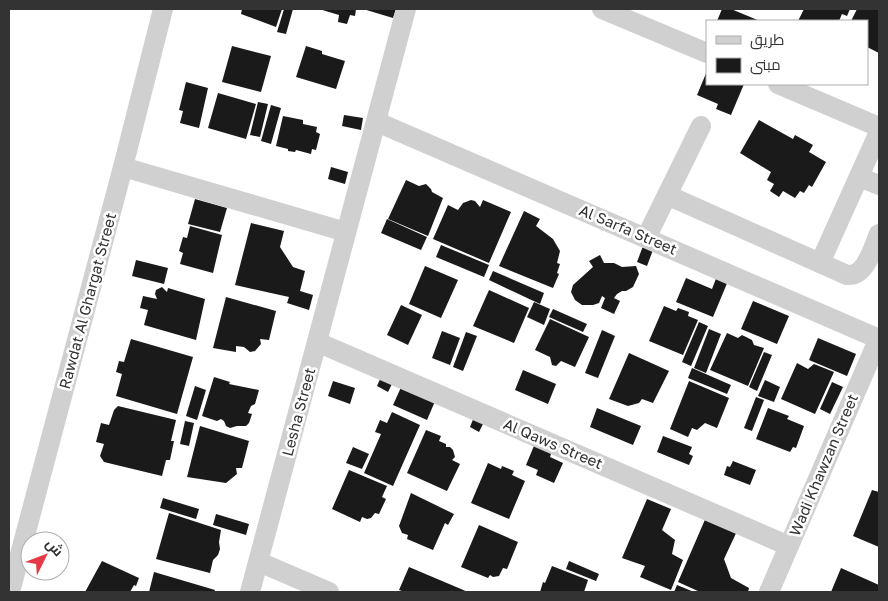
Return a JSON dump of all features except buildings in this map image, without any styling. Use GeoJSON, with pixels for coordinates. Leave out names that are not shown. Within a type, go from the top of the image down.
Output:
{"type":"FeatureCollection","features":[{"type":"Feature","properties":{"kind":"street","name":"Rawdat Al Ghargat Street"},"geometry":{"type":"LineString","coordinates":[[10,592],[124,168],[164,9]]}},
{"type":"Feature","properties":{"kind":"street","name":"Lesha Street"},"geometry":{"type":"LineString","coordinates":[[250,592],[406,9]]}},
{"type":"Feature","properties":{"kind":"street"},"geometry":{"type":"LineString","coordinates":[[602,9],[706,53]]}},
{"type":"Feature","properties":{"kind":"street"},"geometry":{"type":"LineString","coordinates":[[780,85],[879,127]]}},
{"type":"Feature","properties":{"kind":"street","name":"Al Sarfa Street"},"geometry":{"type":"LineString","coordinates":[[377,122],[879,338]]}},
{"type":"Feature","properties":{"kind":"street"},"geometry":{"type":"LineString","coordinates":[[646,238],[701,126]]}},
{"type":"Feature","properties":{"kind":"street"},"geometry":{"type":"LineString","coordinates":[[820,263],[879,132]]}},
{"type":"Feature","properties":{"kind":"street"},"geometry":{"type":"LineString","coordinates":[[124,168],[346,232]]}},
{"type":"Feature","properties":{"kind":"street"},"geometry":{"type":"LineString","coordinates":[[859,177],[879,185]]}},
{"type":"Feature","properties":{"kind":"street"},"geometry":{"type":"LineString","coordinates":[[667,195],[847,275],[856,274],[863,269],[879,234]]}},
{"type":"Feature","properties":{"kind":"street","name":"Wadi Khawzan Street"},"geometry":{"type":"LineString","coordinates":[[769,592],[879,338]]}},
{"type":"Feature","properties":{"kind":"street","name":"Al Qaws Street"},"geometry":{"type":"LineString","coordinates":[[317,342],[789,546]]}},
{"type":"Feature","properties":{"kind":"street"},"geometry":{"type":"LineString","coordinates":[[259,562],[329,592]]}}]}
